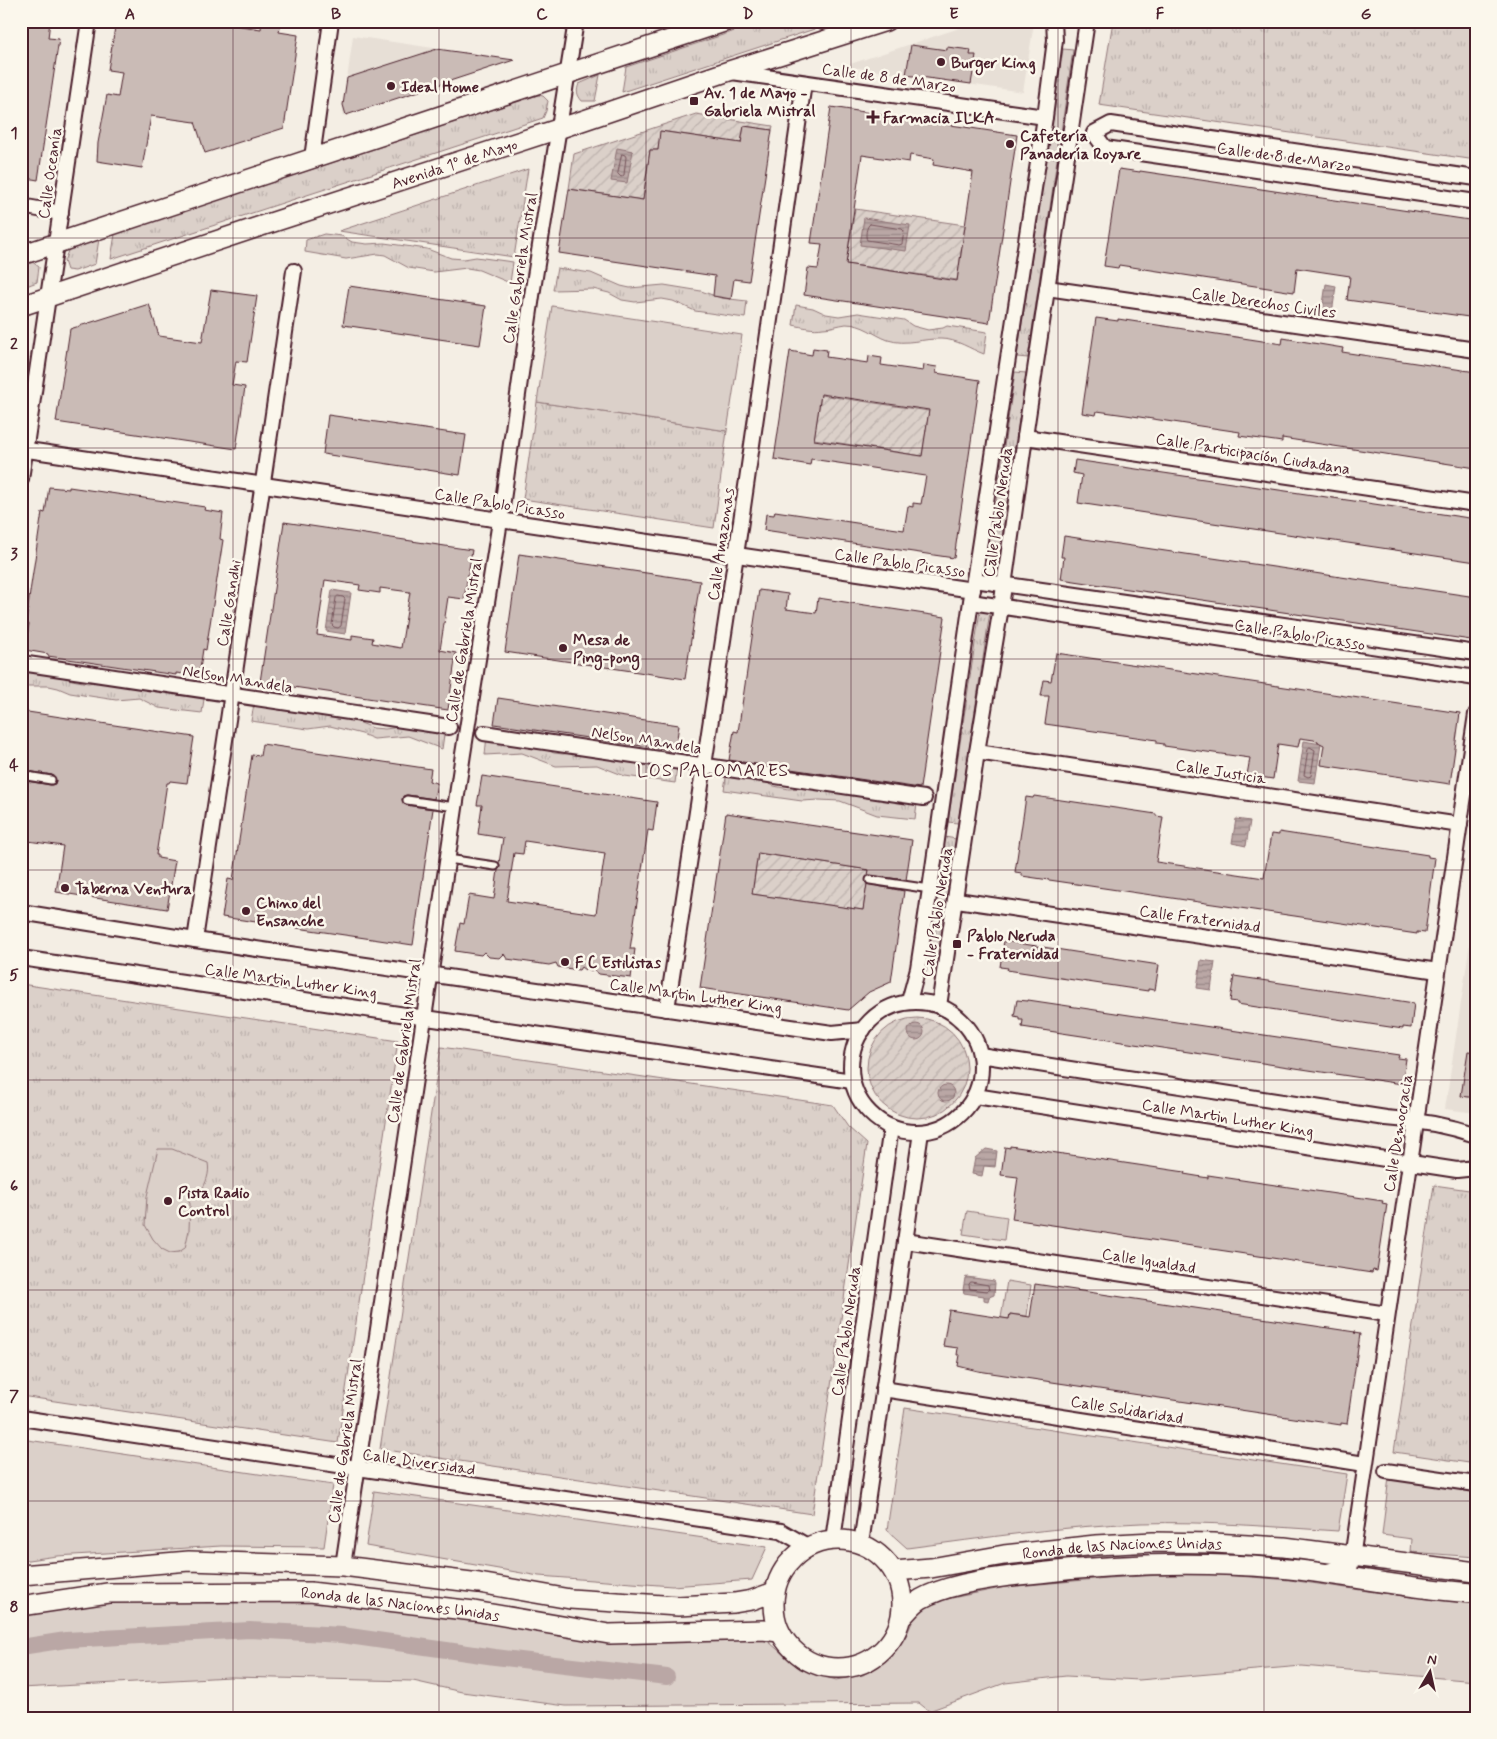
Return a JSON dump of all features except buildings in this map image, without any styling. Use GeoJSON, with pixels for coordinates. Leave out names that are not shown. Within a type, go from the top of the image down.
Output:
{"type":"FeatureCollection","features":[{"type":"Feature","properties":{"kind":"street","name":"Calle Oceanía"},"geometry":{"type":"LineString","coordinates":[[21,479],[89,21]]}},
{"type":"Feature","properties":{"kind":"street"},"geometry":{"type":"LineString","coordinates":[[312,158],[332,21]]}},
{"type":"Feature","properties":{"kind":"street","name":"Calle Gabriela Mistral"},"geometry":{"type":"LineString","coordinates":[[500,521],[533,289],[576,21]]}},
{"type":"Feature","properties":{"kind":"street"},"geometry":{"type":"LineString","coordinates":[[21,255],[727,21]]}},
{"type":"Feature","properties":{"kind":"street","name":"Avenida 1º de Mayo"},"geometry":{"type":"LineString","coordinates":[[21,306],[558,130],[729,71],[886,21]]}},
{"type":"Feature","properties":{"kind":"street","name":"Calle Pablo Neruda"},"geometry":{"type":"LineString","coordinates":[[909,1001],[918,968],[1045,118],[1055,40],[1054,21]]}},
{"type":"Feature","properties":{"kind":"street","name":"Calle Pablo Neruda"},"geometry":{"type":"LineString","coordinates":[[940,1006],[1087,21]]}},
{"type":"Feature","properties":{"kind":"street","name":"Calle de 8 de Marzo"},"geometry":{"type":"LineString","coordinates":[[729,71],[1045,118]]}},
{"type":"Feature","properties":{"kind":"street","name":"Calle Amazonas"},"geometry":{"type":"LineString","coordinates":[[667,1009],[705,766],[804,83]]}},
{"type":"Feature","properties":{"kind":"street","name":"Calle de 8 de Marzo"},"geometry":{"type":"LineString","coordinates":[[1072,130],[1094,133],[1112,124],[1476,178]]}},
{"type":"Feature","properties":{"kind":"street","name":"Calle de 8 de Marzo"},"geometry":{"type":"LineString","coordinates":[[1094,133],[1105,148],[1476,202]]}},
{"type":"Feature","properties":{"kind":"street"},"geometry":{"type":"LineString","coordinates":[[21,206],[61,213]]}},
{"type":"Feature","properties":{"kind":"street","name":"Calle Gandhi"},"geometry":{"type":"LineString","coordinates":[[195,940],[230,695],[264,485],[294,271]]}},
{"type":"Feature","properties":{"kind":"street","name":"Calle Derechos Civiles"},"geometry":{"type":"LineString","coordinates":[[1047,288],[1476,350]]}},
{"type":"Feature","properties":{"kind":"street","name":"Calle Participación Ciudadana"},"geometry":{"type":"LineString","coordinates":[[1025,437],[1476,504]]}},
{"type":"Feature","properties":{"kind":"street","name":"Calle Pablo Picasso"},"geometry":{"type":"LineString","coordinates":[[24,450],[973,590],[1004,585],[1476,653]]}},
{"type":"Feature","properties":{"kind":"street","name":"Calle de Gabriela Mistral"},"geometry":{"type":"LineString","coordinates":[[343,1566],[430,974],[500,521]]}},
{"type":"Feature","properties":{"kind":"street","name":"Calle Pablo Picasso"},"geometry":{"type":"LineString","coordinates":[[973,590],[1001,607],[1476,678]]}},
{"type":"Feature","properties":{"kind":"street","name":"Nelson Mandela"},"geometry":{"type":"LineString","coordinates":[[21,663],[449,727]]}},
{"type":"Feature","properties":{"kind":"street","name":"Calle Democracia"},"geometry":{"type":"LineString","coordinates":[[1352,1556],[1476,714]]}},
{"type":"Feature","properties":{"kind":"street","name":"Nelson Mandela"},"geometry":{"type":"LineString","coordinates":[[484,732],[924,798]]}},
{"type":"Feature","properties":{"kind":"street","name":"Calle Justicia"},"geometry":{"type":"LineString","coordinates":[[977,752],[1460,825]]}},
{"type":"Feature","properties":{"kind":"street","name":"Calle Fraternidad"},"geometry":{"type":"LineString","coordinates":[[956,900],[1438,971]]}},
{"type":"Feature","properties":{"kind":"street","name":"Calle Martin Luther King"},"geometry":{"type":"LineString","coordinates":[[21,912],[195,940],[832,1033],[862,1030]]}},
{"type":"Feature","properties":{"kind":"street","name":"Calle Martin Luther King"},"geometry":{"type":"LineString","coordinates":[[21,958],[852,1081]]}},
{"type":"Feature","properties":{"kind":"street"},"geometry":{"type":"LineString","coordinates":[[909,1001],[940,1006],[954,1014],[966,1025],[976,1039],[980,1055],[981,1076],[975,1096],[967,1109],[952,1121],[921,1132],[891,1127],[866,1109],[852,1081],[849,1069],[856,1042],[862,1030],[884,1010],[909,1001]]}},
{"type":"Feature","properties":{"kind":"street","name":"Calle Martin Luther King"},"geometry":{"type":"LineString","coordinates":[[980,1055],[1386,1118],[1416,1120],[1454,1127],[1476,1135]]}},
{"type":"Feature","properties":{"kind":"street","name":"Calle Martin Luther King"},"geometry":{"type":"LineString","coordinates":[[975,1096],[1457,1170],[1476,1168]]}},
{"type":"Feature","properties":{"kind":"street","name":"Calle Pablo Neruda"},"geometry":{"type":"LineString","coordinates":[[833,1540],[891,1127]]}},
{"type":"Feature","properties":{"kind":"street"},"geometry":{"type":"LineString","coordinates":[[860,1544],[921,1132]]}},
{"type":"Feature","properties":{"kind":"street","name":"Calle Igualdad"},"geometry":{"type":"LineString","coordinates":[[905,1240],[1387,1314]]}},
{"type":"Feature","properties":{"kind":"street","name":"Calle Solidaridad"},"geometry":{"type":"LineString","coordinates":[[883,1389],[1365,1464]]}},
{"type":"Feature","properties":{"kind":"street","name":"Calle Diversidad"},"geometry":{"type":"LineString","coordinates":[[21,1418],[782,1532],[809,1547]]}},
{"type":"Feature","properties":{"kind":"street"},"geometry":{"type":"LineString","coordinates":[[1386,1471],[1476,1484]]}},
{"type":"Feature","properties":{"kind":"street","name":"Ronda de las Naciones Unidas"},"geometry":{"type":"LineString","coordinates":[[833,1540],[847,1540],[860,1544],[880,1554],[894,1571],[903,1601],[902,1617],[895,1636],[882,1652],[866,1663],[846,1669],[826,1668],[807,1661],[791,1649],[779,1632],[774,1612],[774,1592],[781,1574],[793,1558],[809,1547],[820,1542],[833,1540]]}},
{"type":"Feature","properties":{"kind":"street","name":"Ronda de las Naciones Unidas"},"geometry":{"type":"LineString","coordinates":[[894,1571],[931,1568],[1004,1555],[1096,1544],[1153,1542],[1284,1547],[1476,1572]]}},
{"type":"Feature","properties":{"kind":"street","name":"Ronda de las Naciones Unidas"},"geometry":{"type":"LineString","coordinates":[[1317,1572],[1351,1565],[1352,1556]]}},
{"type":"Feature","properties":{"kind":"street","name":"Ronda de las Naciones Unidas"},"geometry":{"type":"LineString","coordinates":[[21,1575],[189,1561],[343,1566],[479,1583],[570,1599],[678,1606],[734,1603],[752,1600],[774,1592]]}},
{"type":"Feature","properties":{"kind":"street","name":"Ronda de las Naciones Unidas"},"geometry":{"type":"LineString","coordinates":[[902,1617],[919,1600],[945,1589],[1010,1576],[1099,1566],[1232,1564],[1317,1572],[1387,1583],[1476,1593]]}},
{"type":"Feature","properties":{"kind":"street","name":"Ronda de las Naciones Unidas"},"geometry":{"type":"LineString","coordinates":[[21,1606],[108,1593],[310,1592],[474,1611],[610,1634],[763,1630],[779,1632]]}},
{"type":"Feature","properties":{"kind":"lane"},"geometry":{"type":"LineString","coordinates":[[21,775],[51,780]]}},
{"type":"Feature","properties":{"kind":"lane"},"geometry":{"type":"LineString","coordinates":[[407,800],[455,808]]}},
{"type":"Feature","properties":{"kind":"lane"},"geometry":{"type":"LineString","coordinates":[[448,859],[495,866]]}},
{"type":"Feature","properties":{"kind":"lane"},"geometry":{"type":"LineString","coordinates":[[870,880],[930,889]]}},
{"type":"Feature","properties":{"kind":"shaded area"},"geometry":{"type":"Polygon","coordinates":[[[981,21],[1034,23],[1023,92],[844,66],[981,21]]]}},
{"type":"Feature","properties":{"kind":"shaded area","name":"Ideal Home"},"geometry":{"type":"Polygon","coordinates":[[[353,36],[513,60],[342,116],[353,36]]]}},
{"type":"Feature","properties":{"kind":"shaded area"},"geometry":{"type":"Polygon","coordinates":[[[1476,903],[1476,1113],[1445,1109],[1476,903]]]}},
{"type":"Feature","properties":{"kind":"green space"},"geometry":{"type":"Polygon","coordinates":[[[765,21],[839,21],[622,92],[626,67],[765,21]]]}},
{"type":"Feature","properties":{"kind":"green space"},"geometry":{"type":"Polygon","coordinates":[[[1113,21],[1476,21],[1476,160],[1099,105],[1113,21]]]}},
{"type":"Feature","properties":{"kind":"green space"},"geometry":{"type":"Polygon","coordinates":[[[1063,49],[1073,50],[1028,358],[1017,357],[1063,49]]]}},
{"type":"Feature","properties":{"kind":"green space"},"geometry":{"type":"Polygon","coordinates":[[[600,75],[595,101],[582,101],[578,93],[579,84],[600,75]]]}},
{"type":"Feature","properties":{"kind":"green space"},"geometry":{"type":"Polygon","coordinates":[[[538,95],[543,96],[548,101],[543,118],[111,259],[115,234],[538,95]]]}},
{"type":"Feature","properties":{"kind":"green space"},"geometry":{"type":"Polygon","coordinates":[[[696,114],[773,126],[772,130],[744,126],[741,143],[661,131],[658,150],[650,150],[643,200],[569,189],[574,154],[696,114]]]}},
{"type":"Feature","properties":{"kind":"green space"},"geometry":{"type":"Polygon","coordinates":[[[528,169],[514,257],[339,231],[528,169]]]}},
{"type":"Feature","properties":{"kind":"green space"},"geometry":{"type":"Polygon","coordinates":[[[855,209],[965,225],[957,280],[846,264],[855,209]]]}},
{"type":"Feature","properties":{"kind":"green space"},"geometry":{"type":"Polygon","coordinates":[[[324,234],[342,236],[352,242],[367,244],[384,243],[427,249],[451,258],[464,259],[476,257],[513,262],[510,283],[479,270],[467,268],[434,272],[409,268],[385,255],[378,254],[346,259],[305,252],[306,240],[324,234]]]}},
{"type":"Feature","properties":{"kind":"green space"},"geometry":{"type":"Polygon","coordinates":[[[99,239],[95,264],[75,271],[67,270],[64,261],[71,248],[99,239]]]}},
{"type":"Feature","properties":{"kind":"green space"},"geometry":{"type":"Polygon","coordinates":[[[31,261],[39,267],[37,282],[21,288],[21,264],[31,261]]]}},
{"type":"Feature","properties":{"kind":"green space"},"geometry":{"type":"Polygon","coordinates":[[[557,268],[591,273],[630,288],[664,285],[701,291],[721,298],[747,301],[745,318],[695,311],[673,301],[662,299],[635,302],[622,300],[609,293],[593,289],[553,290],[557,268]]]}},
{"type":"Feature","properties":{"kind":"green space"},"geometry":{"type":"Polygon","coordinates":[[[796,305],[839,316],[858,313],[904,320],[913,326],[928,330],[947,326],[987,332],[984,354],[947,339],[895,342],[852,324],[816,329],[793,325],[796,305]]]}},
{"type":"Feature","properties":{"kind":"green space"},"geometry":{"type":"Polygon","coordinates":[[[552,306],[742,335],[727,431],[537,402],[552,306]]]}},
{"type":"Feature","properties":{"kind":"green space"},"geometry":{"type":"Polygon","coordinates":[[[1015,372],[1026,373],[1001,544],[990,542],[1015,372]]]}},
{"type":"Feature","properties":{"kind":"green space"},"geometry":{"type":"Polygon","coordinates":[[[821,395],[929,411],[922,456],[814,439],[821,395]]]}},
{"type":"Feature","properties":{"kind":"green space"},"geometry":{"type":"Polygon","coordinates":[[[537,402],[727,431],[714,528],[523,499],[537,402]]]}},
{"type":"Feature","properties":{"kind":"green space"},"geometry":{"type":"Polygon","coordinates":[[[980,611],[990,612],[958,823],[948,822],[980,611]]]}},
{"type":"Feature","properties":{"kind":"green space"},"geometry":{"type":"Polygon","coordinates":[[[21,664],[88,683],[104,680],[122,681],[149,690],[162,692],[193,690],[205,692],[202,713],[159,708],[139,698],[116,700],[70,693],[49,686],[21,686],[21,664]]]}},
{"type":"Feature","properties":{"kind":"green space"},"geometry":{"type":"Polygon","coordinates":[[[254,704],[341,715],[373,728],[385,729],[422,724],[445,728],[442,749],[408,736],[374,739],[330,726],[308,729],[251,721],[254,704]]]}},
{"type":"Feature","properties":{"kind":"green space"},"geometry":{"type":"Polygon","coordinates":[[[487,735],[520,739],[554,753],[563,754],[589,751],[677,767],[675,783],[625,776],[597,765],[556,766],[522,753],[485,755],[487,735]]]}},
{"type":"Feature","properties":{"kind":"green space"},"geometry":{"type":"Polygon","coordinates":[[[727,771],[744,773],[774,786],[789,789],[810,787],[917,803],[915,819],[877,815],[840,801],[802,801],[724,790],[727,771]]]}},
{"type":"Feature","properties":{"kind":"green space"},"geometry":{"type":"Polygon","coordinates":[[[945,837],[956,839],[938,965],[927,964],[945,837]]]}},
{"type":"Feature","properties":{"kind":"green space"},"geometry":{"type":"Polygon","coordinates":[[[758,853],[869,870],[863,910],[752,894],[758,853]]]}},
{"type":"Feature","properties":{"kind":"green space"},"geometry":{"type":"Polygon","coordinates":[[[21,984],[398,1041],[338,1443],[21,1396],[21,984]]]}},
{"type":"Feature","properties":{"kind":"green space"},"geometry":{"type":"Polygon","coordinates":[[[917,1018],[936,1022],[952,1033],[963,1049],[967,1068],[963,1087],[952,1103],[936,1114],[917,1118],[898,1114],[882,1103],[871,1087],[867,1068],[871,1049],[882,1033],[898,1022],[917,1018]]]}},
{"type":"Feature","properties":{"kind":"green space"},"geometry":{"type":"Polygon","coordinates":[[[441,1047],[833,1105],[848,1127],[867,1144],[812,1514],[380,1449],[441,1047]]]}},
{"type":"Feature","properties":{"kind":"green space","name":"Pista Radio Control"},"geometry":{"type":"Polygon","coordinates":[[[158,1149],[172,1149],[208,1163],[208,1174],[201,1192],[187,1194],[190,1204],[189,1230],[185,1248],[179,1252],[170,1253],[162,1249],[153,1239],[145,1225],[147,1196],[158,1149]]]}},
{"type":"Feature","properties":{"kind":"green space"},"geometry":{"type":"Polygon","coordinates":[[[1434,1185],[1476,1191],[1476,1464],[1394,1452],[1434,1185]]]}},
{"type":"Feature","properties":{"kind":"green space"},"geometry":{"type":"Polygon","coordinates":[[[967,1211],[1007,1217],[1004,1240],[963,1234],[967,1211]]]}},
{"type":"Feature","properties":{"kind":"green space"},"geometry":{"type":"Polygon","coordinates":[[[1007,1281],[1031,1285],[1027,1316],[1010,1314],[1009,1319],[1001,1318],[1007,1281]]]}},
{"type":"Feature","properties":{"kind":"green space"},"geometry":{"type":"Polygon","coordinates":[[[905,1408],[1347,1474],[1338,1531],[1215,1524],[1141,1523],[994,1536],[907,1548],[887,1530],[905,1408]]]}},
{"type":"Feature","properties":{"kind":"green space"},"geometry":{"type":"Polygon","coordinates":[[[21,1439],[333,1485],[324,1547],[221,1546],[57,1556],[21,1561],[21,1439]]]}},
{"type":"Feature","properties":{"kind":"green space"},"geometry":{"type":"Polygon","coordinates":[[[1389,1477],[1476,1490],[1476,1557],[1411,1552],[1412,1539],[1382,1535],[1389,1477]]]}},
{"type":"Feature","properties":{"kind":"green space"},"geometry":{"type":"Polygon","coordinates":[[[374,1491],[767,1547],[752,1580],[672,1586],[539,1576],[366,1546],[374,1491]]]}},
{"type":"Feature","properties":{"kind":"green space"},"geometry":{"type":"Polygon","coordinates":[[[1198,1573],[1290,1580],[1476,1604],[1476,1681],[1302,1666],[1139,1680],[1066,1676],[1005,1683],[929,1711],[919,1703],[566,1706],[462,1692],[413,1681],[230,1677],[21,1688],[21,1613],[64,1606],[139,1601],[329,1601],[426,1612],[752,1636],[769,1642],[800,1669],[836,1680],[863,1675],[888,1659],[906,1636],[917,1611],[932,1602],[1006,1587],[1107,1578],[1198,1573]]]}},
{"type":"Feature","properties":{"kind":"water"},"geometry":{"type":"Polygon","coordinates":[[[617,148],[633,151],[627,183],[611,181],[617,148]]]}},
{"type":"Feature","properties":{"kind":"water"},"geometry":{"type":"Polygon","coordinates":[[[864,218],[910,225],[906,251],[860,245],[864,218]]]}},
{"type":"Feature","properties":{"kind":"water"},"geometry":{"type":"Polygon","coordinates":[[[1326,284],[1336,286],[1332,313],[1322,311],[1326,284]]]}},
{"type":"Feature","properties":{"kind":"water"},"geometry":{"type":"Polygon","coordinates":[[[332,590],[351,593],[345,634],[326,631],[332,590]]]}},
{"type":"Feature","properties":{"kind":"water"},"geometry":{"type":"Polygon","coordinates":[[[1304,741],[1321,744],[1315,783],[1298,781],[1304,741]]]}},
{"type":"Feature","properties":{"kind":"water"},"geometry":{"type":"Polygon","coordinates":[[[1236,819],[1250,821],[1246,846],[1232,843],[1236,819]]]}},
{"type":"Feature","properties":{"kind":"water"},"geometry":{"type":"Polygon","coordinates":[[[1201,960],[1215,962],[1211,990],[1197,988],[1201,960]]]}},
{"type":"Feature","properties":{"kind":"water"},"geometry":{"type":"Polygon","coordinates":[[[913,1024],[919,1024],[924,1029],[922,1038],[913,1040],[908,1035],[908,1029],[913,1024]]]}},
{"type":"Feature","properties":{"kind":"water"},"geometry":{"type":"Polygon","coordinates":[[[943,1085],[949,1085],[954,1090],[952,1099],[943,1101],[938,1096],[938,1090],[943,1085]]]}},
{"type":"Feature","properties":{"kind":"water"},"geometry":{"type":"Polygon","coordinates":[[[986,1149],[997,1151],[995,1167],[984,1166],[982,1176],[972,1174],[975,1158],[986,1149]]]}},
{"type":"Feature","properties":{"kind":"water"},"geometry":{"type":"Polygon","coordinates":[[[965,1278],[994,1281],[994,1295],[989,1297],[988,1301],[984,1300],[984,1296],[964,1293],[965,1278]]]}},
{"type":"Feature","properties":{"kind":"waterway"},"geometry":{"type":"LineString","coordinates":[[21,1647],[66,1640],[250,1630],[342,1635],[495,1657],[667,1677]]}},
{"type":"Feature","properties":{"kind":"place","name":"Burger King"},"geometry":{"type":"Point","coordinates":[941,62]}},
{"type":"Feature","properties":{"kind":"place","name":"Ideal Home"},"geometry":{"type":"Point","coordinates":[391,86]}},
{"type":"Feature","properties":{"kind":"place","name":"Av. 1 de Mayo - Gabriela Mistral"},"geometry":{"type":"Point","coordinates":[694,101]}},
{"type":"Feature","properties":{"kind":"place","name":"Farmacia ILKA"},"geometry":{"type":"Point","coordinates":[873,117]}},
{"type":"Feature","properties":{"kind":"place","name":"Cafetería Panadería Royare"},"geometry":{"type":"Point","coordinates":[1010,144]}},
{"type":"Feature","properties":{"kind":"place","name":"Mesa de Ping-pong"},"geometry":{"type":"Point","coordinates":[563,648]}},
{"type":"Feature","properties":{"kind":"place","name":"Taberna Ventura"},"geometry":{"type":"Point","coordinates":[65,888]}},
{"type":"Feature","properties":{"kind":"place","name":"Chino del Ensanche"},"geometry":{"type":"Point","coordinates":[246,911]}},
{"type":"Feature","properties":{"kind":"place","name":"Pablo Neruda - Fraternidad"},"geometry":{"type":"Point","coordinates":[957,944]}},
{"type":"Feature","properties":{"kind":"place","name":"F C Estilistas"},"geometry":{"type":"Point","coordinates":[565,962]}},
{"type":"Feature","properties":{"kind":"place","name":"Pista Radio Control"},"geometry":{"type":"Point","coordinates":[168,1201]}},
{"type":"Feature","properties":{"kind":"district","name":"LOS PALOMARES"},"geometry":{"type":"Point","coordinates":[713,770]}}]}
